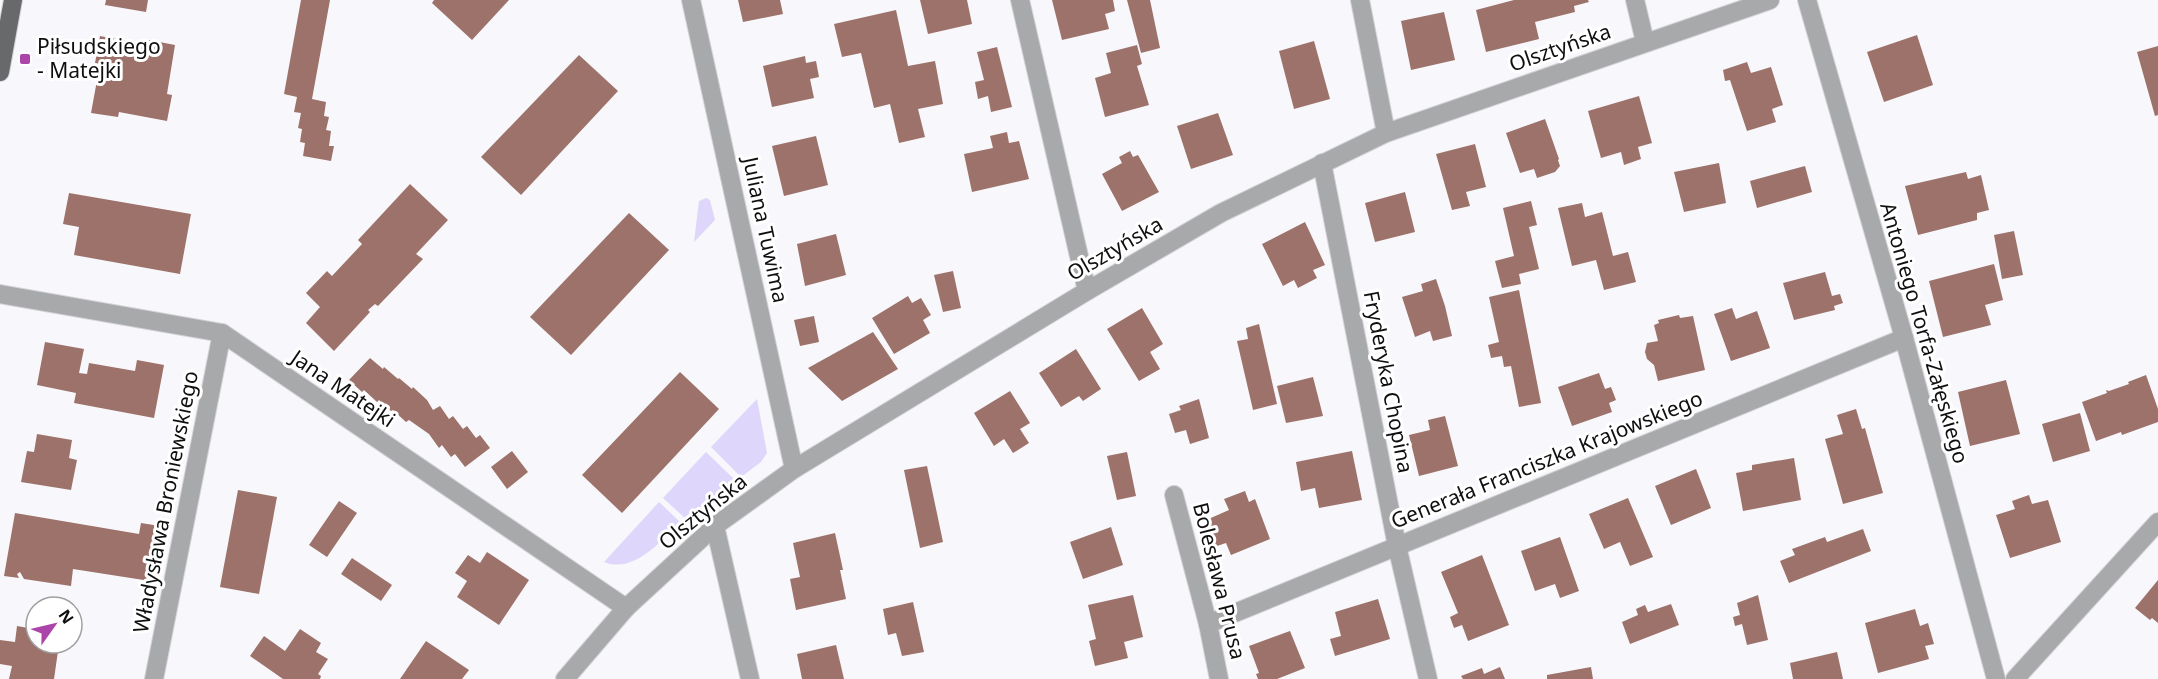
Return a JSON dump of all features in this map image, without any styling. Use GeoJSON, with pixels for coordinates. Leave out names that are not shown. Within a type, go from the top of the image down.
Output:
{"type":"FeatureCollection","features":[{"type":"Feature","properties":{"kind":"main road"},"geometry":{"type":"LineString","coordinates":[[0,72],[13,0]]}},
{"type":"Feature","properties":{"kind":"street","name":"Juliana Tuwima"},"geometry":{"type":"LineString","coordinates":[[692,0],[794,469]]}},
{"type":"Feature","properties":{"kind":"street"},"geometry":{"type":"LineString","coordinates":[[1020,0],[1088,291]]}},
{"type":"Feature","properties":{"kind":"street"},"geometry":{"type":"LineString","coordinates":[[1360,0],[1386,133]]}},
{"type":"Feature","properties":{"kind":"street"},"geometry":{"type":"LineString","coordinates":[[1635,0],[1645,42]]}},
{"type":"Feature","properties":{"kind":"street","name":"Olsztyńska"},"geometry":{"type":"LineString","coordinates":[[565,679],[626,608],[715,526],[794,469],[1221,213],[1386,133],[1770,0]]}},
{"type":"Feature","properties":{"kind":"street","name":"Antoniego Torfa-Załęskiego"},"geometry":{"type":"LineString","coordinates":[[1807,0],[1904,338],[1996,679]]}},
{"type":"Feature","properties":{"kind":"street","name":"Fryderyka Chopina"},"geometry":{"type":"LineString","coordinates":[[1322,163],[1397,546],[1428,679]]}},
{"type":"Feature","properties":{"kind":"street","name":"Jana Matejki"},"geometry":{"type":"LineString","coordinates":[[0,294],[222,333],[626,608]]}},
{"type":"Feature","properties":{"kind":"street","name":"Władysława Broniewskiego"},"geometry":{"type":"LineString","coordinates":[[154,679],[222,333]]}},
{"type":"Feature","properties":{"kind":"street","name":"Generała Franciszka Krajowskiego"},"geometry":{"type":"LineString","coordinates":[[1208,624],[1904,338]]}},
{"type":"Feature","properties":{"kind":"street","name":"Bolesława Prusa"},"geometry":{"type":"LineString","coordinates":[[1174,495],[1208,624],[1219,679]]}},
{"type":"Feature","properties":{"kind":"street"},"geometry":{"type":"LineString","coordinates":[[2015,679],[2158,522]]}},
{"type":"Feature","properties":{"kind":"street"},"geometry":{"type":"LineString","coordinates":[[715,526],[750,679]]}},
{"type":"Feature","properties":{"kind":"shaded area"},"geometry":{"type":"Polygon","coordinates":[[[706,198],[710,200],[715,220],[694,242],[699,201],[706,198]]]}},
{"type":"Feature","properties":{"kind":"shaded area"},"geometry":{"type":"Polygon","coordinates":[[[757,399],[767,453],[761,462],[741,477],[711,447],[757,399]]]}},
{"type":"Feature","properties":{"kind":"shaded area"},"geometry":{"type":"Polygon","coordinates":[[[706,452],[736,481],[686,519],[663,498],[706,452]]]}},
{"type":"Feature","properties":{"kind":"shaded area"},"geometry":{"type":"Polygon","coordinates":[[[659,502],[681,523],[636,560],[615,565],[604,562],[659,502]]]}},
{"type":"Feature","properties":{"kind":"building"},"geometry":{"type":"Polygon","coordinates":[[[106,0],[148,0],[146,12],[105,5],[106,0]]]}},
{"type":"Feature","properties":{"kind":"building"},"geometry":{"type":"Polygon","coordinates":[[[301,0],[330,0],[312,99],[326,102],[324,116],[329,117],[326,130],[331,131],[329,146],[334,146],[331,161],[303,156],[305,143],[300,142],[302,129],[298,128],[301,113],[294,112],[297,97],[284,94],[301,0]]]}},
{"type":"Feature","properties":{"kind":"building"},"geometry":{"type":"Polygon","coordinates":[[[434,0],[509,0],[472,40],[432,3],[434,0]]]}},
{"type":"Feature","properties":{"kind":"building"},"geometry":{"type":"Polygon","coordinates":[[[738,0],[780,0],[783,14],[743,22],[738,0]]]}},
{"type":"Feature","properties":{"kind":"building"},"geometry":{"type":"Polygon","coordinates":[[[920,0],[967,0],[972,24],[928,34],[920,0]]]}},
{"type":"Feature","properties":{"kind":"building"},"geometry":{"type":"Polygon","coordinates":[[[1052,0],[1113,0],[1115,11],[1105,14],[1109,29],[1062,40],[1052,0]]]}},
{"type":"Feature","properties":{"kind":"building"},"geometry":{"type":"Polygon","coordinates":[[[1127,0],[1150,0],[1160,48],[1141,53],[1127,0]]]}},
{"type":"Feature","properties":{"kind":"building"},"geometry":{"type":"Polygon","coordinates":[[[1514,0],[1588,0],[1589,2],[1574,6],[1575,12],[1535,22],[1539,39],[1486,52],[1476,10],[1514,0]]]}},
{"type":"Feature","properties":{"kind":"building"},"geometry":{"type":"Polygon","coordinates":[[[896,10],[908,66],[935,61],[943,104],[918,109],[925,137],[899,143],[890,104],[874,108],[861,53],[842,57],[834,24],[896,10]]]}},
{"type":"Feature","properties":{"kind":"building"},"geometry":{"type":"Polygon","coordinates":[[[1444,12],[1455,60],[1411,70],[1401,21],[1444,12]]]}},
{"type":"Feature","properties":{"kind":"building"},"geometry":{"type":"Polygon","coordinates":[[[1917,35],[1933,85],[1884,102],[1867,52],[1917,35]]]}},
{"type":"Feature","properties":{"kind":"building"},"geometry":{"type":"Polygon","coordinates":[[[100,36],[148,45],[149,40],[175,45],[167,94],[172,95],[167,121],[119,112],[118,117],[91,113],[100,64],[95,63],[100,36]]]}},
{"type":"Feature","properties":{"kind":"building"},"geometry":{"type":"Polygon","coordinates":[[[1314,41],[1330,99],[1294,109],[1279,51],[1314,41]]]}},
{"type":"Feature","properties":{"kind":"building"},"geometry":{"type":"Polygon","coordinates":[[[1137,45],[1142,64],[1137,66],[1149,105],[1105,117],[1095,78],[1111,73],[1106,53],[1137,45]]]}},
{"type":"Feature","properties":{"kind":"building"},"geometry":{"type":"Polygon","coordinates":[[[2158,46],[2158,115],[2155,116],[2137,52],[2158,46]]]}},
{"type":"Feature","properties":{"kind":"building"},"geometry":{"type":"Polygon","coordinates":[[[997,47],[1012,107],[991,112],[988,96],[978,99],[975,82],[984,80],[977,52],[997,47]]]}},
{"type":"Feature","properties":{"kind":"building"},"geometry":{"type":"Polygon","coordinates":[[[579,55],[618,91],[521,195],[481,157],[579,55]]]}},
{"type":"Feature","properties":{"kind":"building"},"geometry":{"type":"Polygon","coordinates":[[[805,56],[806,63],[816,61],[819,77],[810,79],[814,98],[772,107],[763,66],[805,56]]]}},
{"type":"Feature","properties":{"kind":"building"},"geometry":{"type":"Polygon","coordinates":[[[1747,62],[1751,73],[1771,67],[1783,105],[1772,109],[1776,122],[1747,131],[1730,80],[1725,81],[1723,70],[1747,62]]]}},
{"type":"Feature","properties":{"kind":"building"},"geometry":{"type":"Polygon","coordinates":[[[1639,96],[1652,143],[1638,147],[1641,159],[1624,165],[1621,152],[1601,158],[1588,111],[1639,96]]]}},
{"type":"Feature","properties":{"kind":"building"},"geometry":{"type":"Polygon","coordinates":[[[1218,113],[1233,155],[1191,169],[1177,126],[1218,113]]]}},
{"type":"Feature","properties":{"kind":"building"},"geometry":{"type":"Polygon","coordinates":[[[1545,119],[1560,166],[1555,172],[1537,178],[1534,169],[1520,173],[1506,133],[1545,119]]]}},
{"type":"Feature","properties":{"kind":"building"},"geometry":{"type":"Polygon","coordinates":[[[1007,132],[1009,143],[1019,141],[1029,179],[972,192],[964,154],[993,148],[990,136],[1007,132]]]}},
{"type":"Feature","properties":{"kind":"building"},"geometry":{"type":"Polygon","coordinates":[[[816,136],[828,185],[784,196],[772,146],[816,136]]]}},
{"type":"Feature","properties":{"kind":"building"},"geometry":{"type":"Polygon","coordinates":[[[1475,144],[1486,187],[1466,192],[1470,206],[1452,210],[1436,154],[1475,144]]]}},
{"type":"Feature","properties":{"kind":"building"},"geometry":{"type":"Polygon","coordinates":[[[1130,151],[1133,157],[1138,155],[1159,192],[1122,211],[1102,174],[1122,163],[1119,157],[1130,151]]]}},
{"type":"Feature","properties":{"kind":"building"},"geometry":{"type":"Polygon","coordinates":[[[1719,163],[1726,203],[1684,212],[1674,172],[1719,163]]]}},
{"type":"Feature","properties":{"kind":"building"},"geometry":{"type":"Polygon","coordinates":[[[1805,166],[1812,192],[1757,208],[1750,181],[1805,166]]]}},
{"type":"Feature","properties":{"kind":"building"},"geometry":{"type":"Polygon","coordinates":[[[1966,172],[1968,179],[1981,175],[1989,210],[1977,213],[1977,220],[1918,235],[1905,186],[1966,172]]]}},
{"type":"Feature","properties":{"kind":"building"},"geometry":{"type":"Polygon","coordinates":[[[410,184],[448,220],[416,254],[423,259],[378,306],[375,304],[368,310],[370,312],[334,351],[306,323],[320,307],[306,293],[327,271],[332,276],[362,244],[358,240],[410,184]]]}},
{"type":"Feature","properties":{"kind":"building"},"geometry":{"type":"Polygon","coordinates":[[[1405,192],[1415,232],[1375,242],[1365,203],[1405,192]]]}},
{"type":"Feature","properties":{"kind":"building"},"geometry":{"type":"Polygon","coordinates":[[[69,193],[191,214],[180,274],[74,255],[79,227],[63,224],[69,193]]]}},
{"type":"Feature","properties":{"kind":"building"},"geometry":{"type":"Polygon","coordinates":[[[1531,201],[1537,225],[1529,227],[1539,269],[1519,274],[1521,284],[1502,288],[1495,261],[1514,256],[1503,208],[1531,201]]]}},
{"type":"Feature","properties":{"kind":"building"},"geometry":{"type":"Polygon","coordinates":[[[1582,203],[1585,217],[1602,212],[1613,256],[1628,252],[1636,282],[1604,290],[1596,260],[1572,266],[1558,208],[1582,203]]]}},
{"type":"Feature","properties":{"kind":"building"},"geometry":{"type":"Polygon","coordinates":[[[629,213],[669,250],[571,355],[530,317],[629,213]]]}},
{"type":"Feature","properties":{"kind":"building"},"geometry":{"type":"Polygon","coordinates":[[[1305,222],[1325,265],[1313,270],[1317,278],[1298,288],[1294,280],[1283,286],[1262,244],[1305,222]]]}},
{"type":"Feature","properties":{"kind":"building"},"geometry":{"type":"Polygon","coordinates":[[[2014,231],[2023,275],[2002,279],[1994,235],[2014,231]]]}},
{"type":"Feature","properties":{"kind":"building"},"geometry":{"type":"Polygon","coordinates":[[[836,234],[846,275],[805,286],[797,244],[836,234]]]}},
{"type":"Feature","properties":{"kind":"building"},"geometry":{"type":"Polygon","coordinates":[[[1994,264],[2003,300],[1985,305],[1991,325],[1943,337],[1929,281],[1994,264]]]}},
{"type":"Feature","properties":{"kind":"building"},"geometry":{"type":"Polygon","coordinates":[[[953,271],[961,308],[943,312],[934,275],[953,271]]]}},
{"type":"Feature","properties":{"kind":"building"},"geometry":{"type":"Polygon","coordinates":[[[1825,272],[1832,296],[1840,294],[1843,303],[1834,306],[1835,310],[1794,320],[1783,283],[1825,272]]]}},
{"type":"Feature","properties":{"kind":"building"},"geometry":{"type":"Polygon","coordinates":[[[1436,279],[1452,336],[1433,341],[1430,331],[1415,337],[1402,297],[1423,291],[1421,284],[1436,279]]]}},
{"type":"Feature","properties":{"kind":"building"},"geometry":{"type":"Polygon","coordinates":[[[1519,290],[1541,403],[1519,407],[1511,366],[1504,367],[1502,356],[1491,358],[1488,345],[1499,342],[1489,297],[1519,290]]]}},
{"type":"Feature","properties":{"kind":"building"},"geometry":{"type":"Polygon","coordinates":[[[908,296],[912,303],[921,298],[931,315],[923,320],[930,333],[894,354],[872,318],[908,296]]]}},
{"type":"Feature","properties":{"kind":"building"},"geometry":{"type":"Polygon","coordinates":[[[1142,308],[1163,344],[1150,352],[1160,369],[1139,381],[1107,329],[1142,308]]]}},
{"type":"Feature","properties":{"kind":"building"},"geometry":{"type":"Polygon","coordinates":[[[1732,308],[1736,319],[1757,311],[1770,348],[1731,361],[1714,314],[1732,308]]]}},
{"type":"Feature","properties":{"kind":"building"},"geometry":{"type":"Polygon","coordinates":[[[1679,315],[1680,318],[1693,316],[1705,370],[1658,381],[1654,365],[1647,359],[1645,352],[1647,343],[1658,341],[1654,325],[1659,323],[1658,320],[1679,315]]]}},
{"type":"Feature","properties":{"kind":"building"},"geometry":{"type":"Polygon","coordinates":[[[814,316],[819,342],[800,346],[794,320],[814,316]]]}},
{"type":"Feature","properties":{"kind":"building"},"geometry":{"type":"Polygon","coordinates":[[[1259,324],[1277,404],[1253,410],[1237,341],[1248,339],[1246,328],[1259,324]]]}},
{"type":"Feature","properties":{"kind":"building"},"geometry":{"type":"Polygon","coordinates":[[[873,332],[898,369],[842,401],[808,368],[873,332]]]}},
{"type":"Feature","properties":{"kind":"building"},"geometry":{"type":"Polygon","coordinates":[[[45,342],[84,349],[79,373],[87,374],[89,363],[135,371],[137,360],[164,365],[154,418],[74,403],[76,393],[37,385],[45,342]]]}},
{"type":"Feature","properties":{"kind":"building"},"geometry":{"type":"Polygon","coordinates":[[[1076,349],[1101,389],[1083,401],[1079,396],[1061,407],[1039,373],[1076,349]]]}},
{"type":"Feature","properties":{"kind":"building"},"geometry":{"type":"Polygon","coordinates":[[[370,358],[412,389],[413,387],[427,400],[433,410],[440,406],[449,419],[453,416],[463,429],[467,426],[476,438],[480,435],[490,448],[465,467],[455,454],[451,457],[442,445],[439,448],[429,434],[409,420],[406,422],[364,390],[362,392],[349,380],[370,358]]]}},
{"type":"Feature","properties":{"kind":"building"},"geometry":{"type":"Polygon","coordinates":[[[680,372],[719,409],[622,513],[582,475],[680,372]]]}},
{"type":"Feature","properties":{"kind":"building"},"geometry":{"type":"Polygon","coordinates":[[[1599,373],[1605,389],[1611,387],[1616,400],[1609,403],[1612,412],[1572,426],[1558,387],[1599,373]]]}},
{"type":"Feature","properties":{"kind":"building"},"geometry":{"type":"Polygon","coordinates":[[[2146,375],[2158,409],[2158,422],[2122,435],[2121,432],[2096,441],[2082,402],[2146,375]]]}},
{"type":"Feature","properties":{"kind":"building"},"geometry":{"type":"Polygon","coordinates":[[[1313,377],[1323,416],[1286,423],[1277,386],[1313,377]]]}},
{"type":"Feature","properties":{"kind":"building"},"geometry":{"type":"Polygon","coordinates":[[[2006,380],[2020,434],[1970,446],[1958,392],[2006,380]]]}},
{"type":"Feature","properties":{"kind":"building"},"geometry":{"type":"Polygon","coordinates":[[[1010,391],[1030,423],[1020,429],[1029,443],[1013,453],[1004,439],[994,446],[974,413],[1010,391]]]}},
{"type":"Feature","properties":{"kind":"building"},"geometry":{"type":"Polygon","coordinates":[[[1199,399],[1209,438],[1190,444],[1186,430],[1175,433],[1169,414],[1181,410],[1179,406],[1199,399]]]}},
{"type":"Feature","properties":{"kind":"building"},"geometry":{"type":"Polygon","coordinates":[[[1856,409],[1862,429],[1865,428],[1883,493],[1843,504],[1825,439],[1843,434],[1837,415],[1856,409]]]}},
{"type":"Feature","properties":{"kind":"building"},"geometry":{"type":"Polygon","coordinates":[[[2080,413],[2090,451],[2053,462],[2042,424],[2080,413]]]}},
{"type":"Feature","properties":{"kind":"building"},"geometry":{"type":"Polygon","coordinates":[[[1445,416],[1458,466],[1419,476],[1409,435],[1430,430],[1428,420],[1445,416]]]}},
{"type":"Feature","properties":{"kind":"building"},"geometry":{"type":"Polygon","coordinates":[[[37,434],[72,440],[69,458],[77,460],[71,490],[21,482],[27,451],[34,452],[37,434]]]}},
{"type":"Feature","properties":{"kind":"building"},"geometry":{"type":"Polygon","coordinates":[[[512,451],[528,472],[507,489],[491,467],[512,451]]]}},
{"type":"Feature","properties":{"kind":"building"},"geometry":{"type":"Polygon","coordinates":[[[1352,451],[1362,500],[1319,508],[1315,488],[1301,491],[1296,462],[1352,451]]]}},
{"type":"Feature","properties":{"kind":"building"},"geometry":{"type":"Polygon","coordinates":[[[1127,452],[1136,496],[1117,500],[1107,456],[1127,452]]]}},
{"type":"Feature","properties":{"kind":"building"},"geometry":{"type":"Polygon","coordinates":[[[1794,458],[1801,500],[1743,511],[1736,473],[1752,470],[1752,465],[1794,458]]]}},
{"type":"Feature","properties":{"kind":"building"},"geometry":{"type":"Polygon","coordinates":[[[927,466],[943,542],[920,548],[904,470],[927,466]]]}},
{"type":"Feature","properties":{"kind":"building"},"geometry":{"type":"Polygon","coordinates":[[[1696,469],[1711,508],[1671,525],[1655,486],[1696,469]]]}},
{"type":"Feature","properties":{"kind":"building"},"geometry":{"type":"Polygon","coordinates":[[[238,490],[277,497],[259,594],[220,587],[238,490]]]}},
{"type":"Feature","properties":{"kind":"building"},"geometry":{"type":"Polygon","coordinates":[[[1245,491],[1249,502],[1255,499],[1270,539],[1231,555],[1226,543],[1214,547],[1204,521],[1229,510],[1224,499],[1245,491]]]}},
{"type":"Feature","properties":{"kind":"building"},"geometry":{"type":"Polygon","coordinates":[[[2029,495],[2032,504],[2048,500],[2061,542],[2010,558],[1996,515],[2015,509],[2012,501],[2029,495]]]}},
{"type":"Feature","properties":{"kind":"building"},"geometry":{"type":"Polygon","coordinates":[[[1628,498],[1653,557],[1630,566],[1620,542],[1604,549],[1589,514],[1628,498]]]}},
{"type":"Feature","properties":{"kind":"building"},"geometry":{"type":"Polygon","coordinates":[[[339,501],[357,513],[327,557],[309,545],[339,501]]]}},
{"type":"Feature","properties":{"kind":"building"},"geometry":{"type":"Polygon","coordinates":[[[15,513],[139,534],[141,523],[160,526],[150,581],[73,569],[71,586],[24,579],[20,572],[17,574],[19,578],[4,576],[15,513]]]}},
{"type":"Feature","properties":{"kind":"building"},"geometry":{"type":"Polygon","coordinates":[[[1111,527],[1123,565],[1083,579],[1070,542],[1111,527]]]}},
{"type":"Feature","properties":{"kind":"building"},"geometry":{"type":"Polygon","coordinates":[[[1863,529],[1871,551],[1789,583],[1780,561],[1795,555],[1792,549],[1825,537],[1827,542],[1863,529]]]}},
{"type":"Feature","properties":{"kind":"building"},"geometry":{"type":"Polygon","coordinates":[[[835,533],[843,570],[840,570],[846,599],[796,610],[790,579],[800,577],[793,543],[835,533]]]}},
{"type":"Feature","properties":{"kind":"building"},"geometry":{"type":"Polygon","coordinates":[[[1560,537],[1579,591],[1560,598],[1555,584],[1535,591],[1521,551],[1560,537]]]}},
{"type":"Feature","properties":{"kind":"building"},"geometry":{"type":"Polygon","coordinates":[[[487,552],[529,580],[499,625],[457,597],[467,581],[455,573],[468,555],[480,563],[487,552]]]}},
{"type":"Feature","properties":{"kind":"building"},"geometry":{"type":"Polygon","coordinates":[[[1482,555],[1509,625],[1468,641],[1462,625],[1454,628],[1450,617],[1458,613],[1441,572],[1482,555]]]}},
{"type":"Feature","properties":{"kind":"building"},"geometry":{"type":"Polygon","coordinates":[[[352,558],[392,585],[381,601],[341,574],[352,558]]]}},
{"type":"Feature","properties":{"kind":"building"},"geometry":{"type":"Polygon","coordinates":[[[2158,580],[2158,623],[2152,618],[2150,620],[2135,608],[2158,580]]]}},
{"type":"Feature","properties":{"kind":"building"},"geometry":{"type":"Polygon","coordinates":[[[1133,595],[1143,637],[1124,642],[1128,658],[1095,666],[1089,641],[1096,639],[1088,605],[1133,595]]]}},
{"type":"Feature","properties":{"kind":"building"},"geometry":{"type":"Polygon","coordinates":[[[1758,595],[1768,640],[1747,645],[1742,624],[1735,626],[1733,617],[1740,615],[1737,603],[1758,595]]]}},
{"type":"Feature","properties":{"kind":"building"},"geometry":{"type":"Polygon","coordinates":[[[1378,599],[1390,639],[1335,656],[1330,639],[1341,636],[1335,612],[1378,599]]]}},
{"type":"Feature","properties":{"kind":"building"},"geometry":{"type":"Polygon","coordinates":[[[913,602],[924,652],[902,656],[896,633],[888,635],[883,609],[913,602]]]}},
{"type":"Feature","properties":{"kind":"building"},"geometry":{"type":"Polygon","coordinates":[[[1671,604],[1679,625],[1630,644],[1622,622],[1638,615],[1636,609],[1645,605],[1648,612],[1671,604]]]}},
{"type":"Feature","properties":{"kind":"building"},"geometry":{"type":"Polygon","coordinates":[[[1915,609],[1920,626],[1928,623],[1934,644],[1925,646],[1929,659],[1878,673],[1865,623],[1915,609]]]}},
{"type":"Feature","properties":{"kind":"building"},"geometry":{"type":"Polygon","coordinates":[[[17,626],[24,627],[24,655],[57,655],[54,679],[9,679],[12,666],[0,664],[0,640],[15,642],[17,626]]]}},
{"type":"Feature","properties":{"kind":"building"},"geometry":{"type":"Polygon","coordinates":[[[300,629],[321,643],[316,652],[328,659],[318,674],[321,676],[320,679],[283,679],[250,656],[264,636],[285,651],[300,629]]]}},
{"type":"Feature","properties":{"kind":"building"},"geometry":{"type":"Polygon","coordinates":[[[1290,631],[1305,668],[1277,679],[1258,679],[1256,674],[1259,673],[1249,646],[1290,631]]]}},
{"type":"Feature","properties":{"kind":"building"},"geometry":{"type":"Polygon","coordinates":[[[426,641],[469,670],[462,679],[400,679],[426,641]]]}},
{"type":"Feature","properties":{"kind":"building"},"geometry":{"type":"Polygon","coordinates":[[[836,645],[844,679],[802,679],[797,654],[836,645]]]}},
{"type":"Feature","properties":{"kind":"building"},"geometry":{"type":"Polygon","coordinates":[[[1837,652],[1843,679],[1793,679],[1790,663],[1837,652]]]}},
{"type":"Feature","properties":{"kind":"building"},"geometry":{"type":"Polygon","coordinates":[[[1500,667],[1505,679],[1463,679],[1461,676],[1482,668],[1484,674],[1500,667]]]}},
{"type":"Feature","properties":{"kind":"building"},"geometry":{"type":"Polygon","coordinates":[[[1591,667],[1593,679],[1547,679],[1547,675],[1591,667]]]}},
{"type":"Feature","properties":{"kind":"place","name":"Piłsudskiego - Matejki"},"geometry":{"type":"Point","coordinates":[25,59]}}]}
